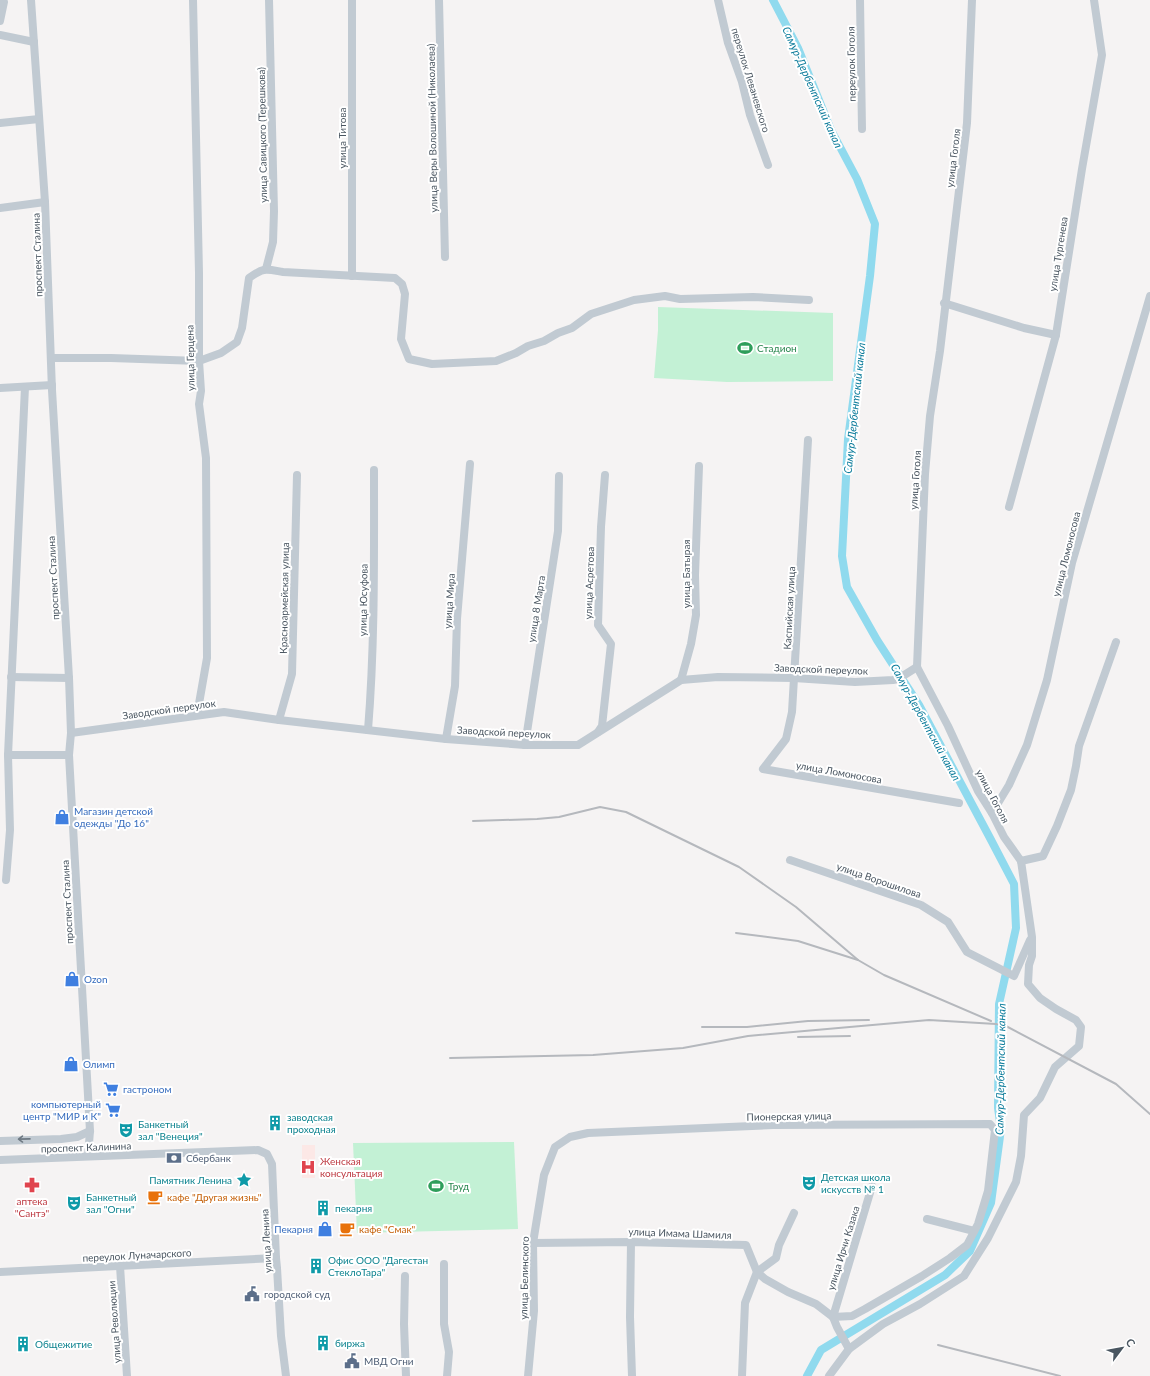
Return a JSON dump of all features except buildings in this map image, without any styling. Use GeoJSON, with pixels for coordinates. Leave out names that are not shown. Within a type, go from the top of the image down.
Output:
{"type":"FeatureCollection","features":[{"type":"Feature","properties":{"kind":"street"},"geometry":{"type":"LineString","coordinates":[[0,21],[4,2],[3,0]]}},
{"type":"Feature","properties":{"kind":"street","name":"проспект Сталина"},"geometry":{"type":"LineString","coordinates":[[31,0],[45,202],[52,390],[69,678],[71,733],[69,755],[90,1131],[88,1156]]}},
{"type":"Feature","properties":{"kind":"street","name":"улица Герцена"},"geometry":{"type":"LineString","coordinates":[[193,0],[199,361],[201,391],[199,404],[206,458],[208,658],[197,715]]}},
{"type":"Feature","properties":{"kind":"street","name":"улица Савицкого (Терешкова)"},"geometry":{"type":"LineString","coordinates":[[266,269],[273,242],[274,212],[269,0]]}},
{"type":"Feature","properties":{"kind":"street","name":"улица Титова"},"geometry":{"type":"LineString","coordinates":[[352,0],[352,276]]}},
{"type":"Feature","properties":{"kind":"street","name":"улица Веры Волошиной (Николаева)"},"geometry":{"type":"LineString","coordinates":[[439,0],[445,256]]}},
{"type":"Feature","properties":{"kind":"street","name":"переулок Леваневского"},"geometry":{"type":"LineString","coordinates":[[718,0],[728,43],[742,82],[750,115],[768,165]]}},
{"type":"Feature","properties":{"kind":"street","name":"переулок Гоголя"},"geometry":{"type":"LineString","coordinates":[[860,0],[862,128]]}},
{"type":"Feature","properties":{"kind":"street","name":"улица Гоголя"},"geometry":{"type":"LineString","coordinates":[[829,1376],[848,1349],[883,1324],[920,1304],[964,1276],[988,1238],[1016,1182],[1021,1156],[1024,1115],[1040,1098],[1055,1067],[1079,1046],[1081,1027],[1076,1020],[1040,998],[1028,984],[1029,965],[1032,956],[1032,937],[1021,861],[1004,837],[992,813],[978,791],[948,726],[914,670],[925,474],[930,416],[940,351],[944,303],[967,123],[972,0]]}},
{"type":"Feature","properties":{"kind":"street","name":"улица Тургенева"},"geometry":{"type":"LineString","coordinates":[[1009,507],[1056,335],[1082,168],[1102,55],[1094,0]]}},
{"type":"Feature","properties":{"kind":"street"},"geometry":{"type":"LineString","coordinates":[[0,36],[34,42]]}},
{"type":"Feature","properties":{"kind":"street"},"geometry":{"type":"LineString","coordinates":[[0,123],[39,119]]}},
{"type":"Feature","properties":{"kind":"street"},"geometry":{"type":"LineString","coordinates":[[0,208],[45,202]]}},
{"type":"Feature","properties":{"kind":"street"},"geometry":{"type":"LineString","coordinates":[[51,358],[111,358],[199,361],[221,353],[237,342],[242,328],[249,278],[259,270],[266,269],[283,272],[395,278],[402,284],[405,294],[401,339],[409,359],[432,364],[496,361],[516,353],[528,346],[544,342],[558,333],[572,328],[591,314],[634,300],[665,296],[680,299],[753,297],[809,300]]}},
{"type":"Feature","properties":{"kind":"street","name":"улица Ломоносова"},"geometry":{"type":"LineString","coordinates":[[992,813],[1009,785],[1027,745],[1047,680],[1072,563],[1150,296]]}},
{"type":"Feature","properties":{"kind":"street"},"geometry":{"type":"LineString","coordinates":[[944,303],[1024,328],[1056,335]]}},
{"type":"Feature","properties":{"kind":"street"},"geometry":{"type":"LineString","coordinates":[[0,388],[52,385],[52,390]]}},
{"type":"Feature","properties":{"kind":"street"},"geometry":{"type":"LineString","coordinates":[[6,880],[10,830],[8,755],[11,677],[25,387]]}},
{"type":"Feature","properties":{"kind":"street","name":"Каспийская улица"},"geometry":{"type":"LineString","coordinates":[[763,769],[786,739],[792,712],[808,440]]}},
{"type":"Feature","properties":{"kind":"street","name":"улица Мира"},"geometry":{"type":"LineString","coordinates":[[446,739],[455,686],[457,619],[470,464]]}},
{"type":"Feature","properties":{"kind":"street","name":"улица Батырая"},"geometry":{"type":"LineString","coordinates":[[681,680],[691,644],[696,615],[695,575],[699,466]]}},
{"type":"Feature","properties":{"kind":"street","name":"улица Юсуфова"},"geometry":{"type":"LineString","coordinates":[[368,730],[374,601],[374,470]]}},
{"type":"Feature","properties":{"kind":"street","name":"Красноармейская улица"},"geometry":{"type":"LineString","coordinates":[[279,720],[292,674],[297,475]]}},
{"type":"Feature","properties":{"kind":"street","name":"улица Асретова"},"geometry":{"type":"LineString","coordinates":[[597,733],[602,726],[612,644],[598,625],[601,527],[606,475]]}},
{"type":"Feature","properties":{"kind":"street","name":"улица 8 Марта"},"geometry":{"type":"LineString","coordinates":[[525,745],[558,531],[559,476]]}},
{"type":"Feature","properties":{"kind":"street"},"geometry":{"type":"LineString","coordinates":[[1021,861],[1043,856],[1057,826],[1071,790],[1079,746],[1116,642]]}},
{"type":"Feature","properties":{"kind":"street","name":"Заводской переулок"},"geometry":{"type":"LineString","coordinates":[[71,733],[224,712],[279,720],[446,739],[525,745],[578,745],[681,680],[718,677],[794,678],[855,682],[898,679],[914,670]]}},
{"type":"Feature","properties":{"kind":"street"},"geometry":{"type":"LineString","coordinates":[[11,677],[69,678]]}},
{"type":"Feature","properties":{"kind":"street"},"geometry":{"type":"LineString","coordinates":[[8,755],[69,755]]}},
{"type":"Feature","properties":{"kind":"street","name":"улица Ломоносова"},"geometry":{"type":"LineString","coordinates":[[763,769],[960,803]]}},
{"type":"Feature","properties":{"kind":"street","name":"улица Ворошилова"},"geometry":{"type":"LineString","coordinates":[[790,860],[921,905],[948,922],[967,952],[1014,976],[1032,937]]}},
{"type":"Feature","properties":{"kind":"street","name":"Пионерская улица"},"geometry":{"type":"LineString","coordinates":[[588,1133],[773,1125],[990,1124],[995,1130],[988,1190],[978,1224],[974,1231]]}},
{"type":"Feature","properties":{"kind":"street","name":"проспект Калинина"},"geometry":{"type":"LineString","coordinates":[[0,1141],[61,1139],[77,1137],[90,1131]]}},
{"type":"Feature","properties":{"kind":"street","name":"улица Белинского"},"geometry":{"type":"LineString","coordinates":[[528,1376],[534,1312],[533,1242],[544,1175],[555,1147],[570,1137],[588,1133]]}},
{"type":"Feature","properties":{"kind":"street","name":"проспект Калинина"},"geometry":{"type":"LineString","coordinates":[[0,1160],[258,1150],[267,1154]]}},
{"type":"Feature","properties":{"kind":"street","name":"улица Ленина"},"geometry":{"type":"LineString","coordinates":[[267,1154],[272,1164],[281,1336],[286,1376]]}},
{"type":"Feature","properties":{"kind":"street","name":"улица Ирчи Казака"},"geometry":{"type":"LineString","coordinates":[[833,1317],[872,1186]]}},
{"type":"Feature","properties":{"kind":"street"},"geometry":{"type":"LineString","coordinates":[[742,1376],[745,1303],[757,1272],[776,1258],[779,1245],[794,1213]]}},
{"type":"Feature","properties":{"kind":"street"},"geometry":{"type":"LineString","coordinates":[[833,1317],[852,1316],[922,1276],[967,1245],[974,1231],[927,1219]]}},
{"type":"Feature","properties":{"kind":"street","name":"улица Имама Шамиля"},"geometry":{"type":"LineString","coordinates":[[533,1242],[632,1242],[746,1245],[757,1272]]}},
{"type":"Feature","properties":{"kind":"street"},"geometry":{"type":"LineString","coordinates":[[632,1242],[630,1317],[632,1376]]}},
{"type":"Feature","properties":{"kind":"street","name":"переулок Луначарского"},"geometry":{"type":"LineString","coordinates":[[0,1272],[276,1258]]}},
{"type":"Feature","properties":{"kind":"street"},"geometry":{"type":"LineString","coordinates":[[444,1264],[444,1324],[449,1352],[447,1376]]}},
{"type":"Feature","properties":{"kind":"street","name":"улица Революции"},"geometry":{"type":"LineString","coordinates":[[120,1266],[128,1376]]}},
{"type":"Feature","properties":{"kind":"street"},"geometry":{"type":"LineString","coordinates":[[757,1272],[765,1280],[816,1304],[833,1317],[848,1349]]}},
{"type":"Feature","properties":{"kind":"street"},"geometry":{"type":"LineString","coordinates":[[405,1276],[404,1324],[406,1376]]}},
{"type":"Feature","properties":{"kind":"shaded area","name":"Женская консультация"},"geometry":{"type":"Polygon","coordinates":[[[302,1145],[315,1145],[315,1178],[302,1178],[302,1145]]]}},
{"type":"Feature","properties":{"kind":"green space","name":"Стадион"},"geometry":{"type":"Polygon","coordinates":[[[658,307],[833,313],[833,381],[727,382],[654,378],[658,330],[658,307]]]}},
{"type":"Feature","properties":{"kind":"green space","name":"Труд"},"geometry":{"type":"Polygon","coordinates":[[[514,1142],[518,1229],[357,1233],[353,1143],[514,1142]]]}},
{"type":"Feature","properties":{"kind":"waterway","name":"Самур-Дербентский канал"},"geometry":{"type":"LineString","coordinates":[[773,0],[798,48],[831,130],[857,179],[875,224],[870,276],[848,439],[842,556],[847,587],[877,640],[919,705],[1014,884],[1016,928],[999,1004],[998,1108],[1001,1129],[991,1203],[970,1251],[945,1275],[821,1350],[807,1376]]}},
{"type":"Feature","properties":{"kind":"railway"},"geometry":{"type":"LineString","coordinates":[[473,821],[559,817],[600,807],[626,812],[739,867],[796,907],[858,960]]}},
{"type":"Feature","properties":{"kind":"railway"},"geometry":{"type":"LineString","coordinates":[[736,933],[798,941],[858,960],[884,975],[991,1021]]}},
{"type":"Feature","properties":{"kind":"railway"},"geometry":{"type":"LineString","coordinates":[[702,1027],[747,1027],[808,1021],[869,1020]]}},
{"type":"Feature","properties":{"kind":"railway"},"geometry":{"type":"LineString","coordinates":[[450,1058],[593,1055],[683,1048],[748,1036],[929,1020],[996,1024],[1004,1025],[1116,1084],[1150,1114]]}},
{"type":"Feature","properties":{"kind":"railway"},"geometry":{"type":"LineString","coordinates":[[798,1037],[850,1036]]}},
{"type":"Feature","properties":{"kind":"railway"},"geometry":{"type":"LineString","coordinates":[[938,1345],[1060,1376]]}},
{"type":"Feature","properties":{"kind":"place","name":"Стадион"},"geometry":{"type":"Point","coordinates":[745,348]}},
{"type":"Feature","properties":{"kind":"place","name":"Магазин детской одежды \"До 16\""},"geometry":{"type":"Point","coordinates":[62,817]}},
{"type":"Feature","properties":{"kind":"place","name":"Ozon"},"geometry":{"type":"Point","coordinates":[72,979]}},
{"type":"Feature","properties":{"kind":"place","name":"Олимп"},"geometry":{"type":"Point","coordinates":[71,1064]}},
{"type":"Feature","properties":{"kind":"place","name":"гастроном"},"geometry":{"type":"Point","coordinates":[111,1089]}},
{"type":"Feature","properties":{"kind":"place","name":"компьютерный центр \"МИР и К\""},"geometry":{"type":"Point","coordinates":[113,1110]}},
{"type":"Feature","properties":{"kind":"place","name":"заводская проходная"},"geometry":{"type":"Point","coordinates":[275,1123]}},
{"type":"Feature","properties":{"kind":"place","name":"Банкетный зал \"Венеция\""},"geometry":{"type":"Point","coordinates":[126,1130]}},
{"type":"Feature","properties":{"kind":"place","name":"Сбербанк"},"geometry":{"type":"Point","coordinates":[174,1158]}},
{"type":"Feature","properties":{"kind":"place","name":"Женская консультация"},"geometry":{"type":"Point","coordinates":[308,1167]}},
{"type":"Feature","properties":{"kind":"place","name":"Памятник Ленина"},"geometry":{"type":"Point","coordinates":[244,1180]}},
{"type":"Feature","properties":{"kind":"place","name":"Детская школа искусств № 1"},"geometry":{"type":"Point","coordinates":[809,1183]}},
{"type":"Feature","properties":{"kind":"place","name":"аптека \"Сантэ\""},"geometry":{"type":"Point","coordinates":[32,1185]}},
{"type":"Feature","properties":{"kind":"place","name":"Труд"},"geometry":{"type":"Point","coordinates":[436,1186]}},
{"type":"Feature","properties":{"kind":"place","name":"кафе \"Другая жизнь\""},"geometry":{"type":"Point","coordinates":[155,1197]}},
{"type":"Feature","properties":{"kind":"place","name":"Банкетный зал \"Огни\""},"geometry":{"type":"Point","coordinates":[74,1203]}},
{"type":"Feature","properties":{"kind":"place","name":"пекарня"},"geometry":{"type":"Point","coordinates":[323,1208]}},
{"type":"Feature","properties":{"kind":"place","name":"Пекарня"},"geometry":{"type":"Point","coordinates":[325,1229]}},
{"type":"Feature","properties":{"kind":"place","name":"кафе \"Смак\""},"geometry":{"type":"Point","coordinates":[347,1229]}},
{"type":"Feature","properties":{"kind":"place","name":"Офис ООО \"Дагестан СтеклоТара\""},"geometry":{"type":"Point","coordinates":[316,1266]}},
{"type":"Feature","properties":{"kind":"place","name":"городской суд"},"geometry":{"type":"Point","coordinates":[252,1294]}},
{"type":"Feature","properties":{"kind":"place","name":"биржа"},"geometry":{"type":"Point","coordinates":[323,1343]}},
{"type":"Feature","properties":{"kind":"place","name":"Общежитие"},"geometry":{"type":"Point","coordinates":[23,1344]}},
{"type":"Feature","properties":{"kind":"place","name":"МВД Огни"},"geometry":{"type":"Point","coordinates":[352,1361]}}]}
